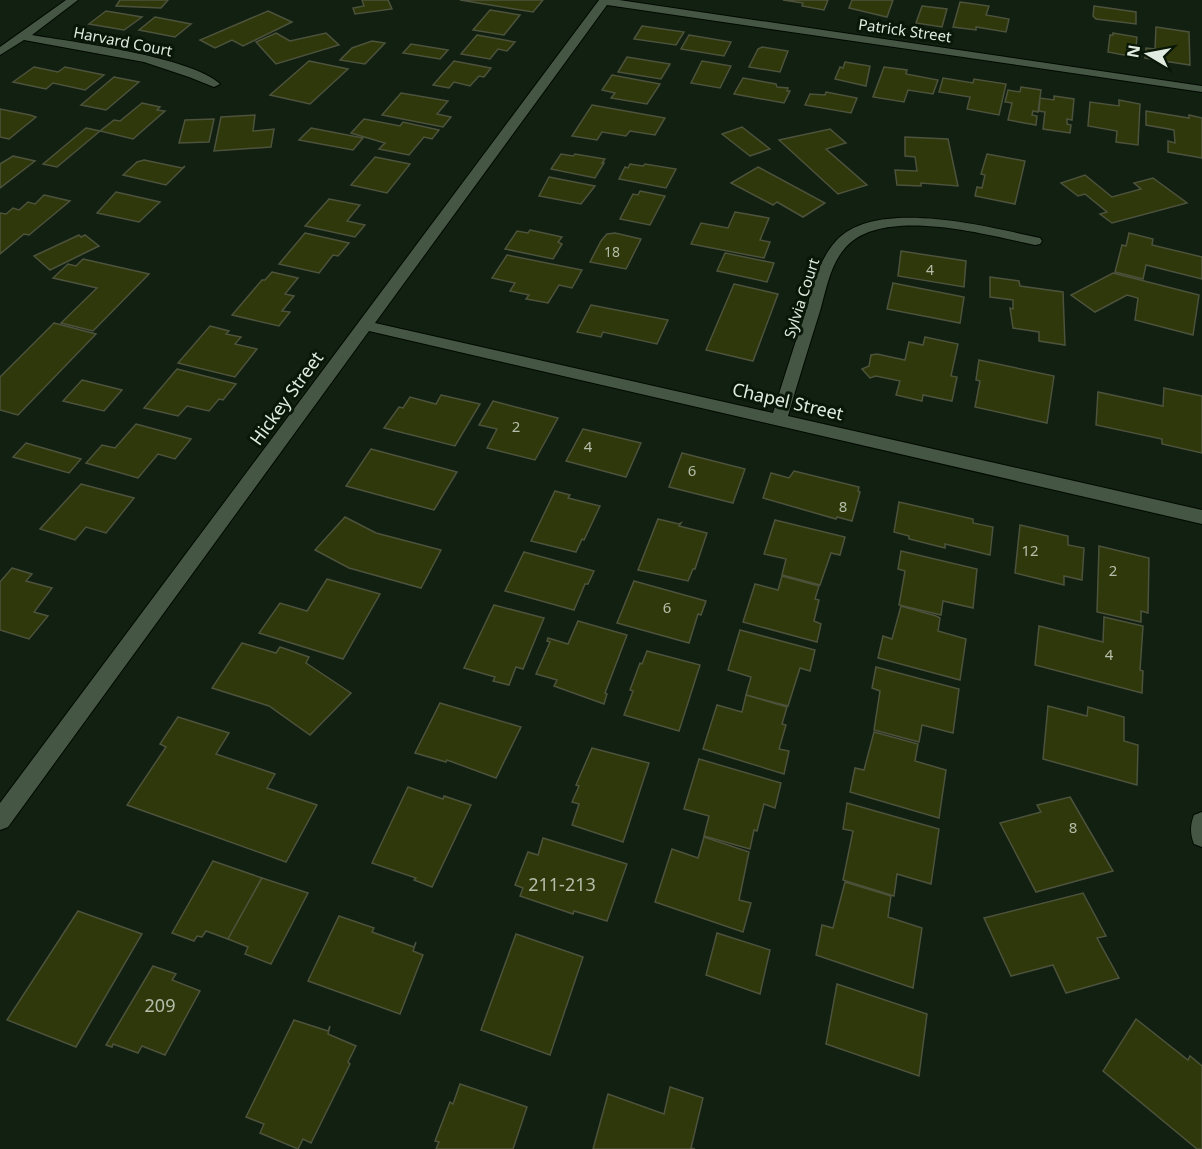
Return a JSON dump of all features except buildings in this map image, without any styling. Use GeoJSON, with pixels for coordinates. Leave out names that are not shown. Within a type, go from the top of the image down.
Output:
{"type":"FeatureCollection","features":[{"type":"Feature","properties":{"kind":"street"},"geometry":{"type":"LineString","coordinates":[[0,52],[73,0]]}},
{"type":"Feature","properties":{"kind":"street","name":"Patrick Street"},"geometry":{"type":"LineString","coordinates":[[604,0],[1202,88]]}},
{"type":"Feature","properties":{"kind":"street","name":"Hickey Street"},"geometry":{"type":"LineString","coordinates":[[0,820],[604,0]]}},
{"type":"Feature","properties":{"kind":"street","name":"Harvard Court"},"geometry":{"type":"LineString","coordinates":[[22,36],[169,64],[214,84]]}},
{"type":"Feature","properties":{"kind":"street","name":"Sylvia Court"},"geometry":{"type":"LineString","coordinates":[[779,419],[827,264],[836,249],[850,236],[890,223],[915,222],[961,226],[1035,241]]}},
{"type":"Feature","properties":{"kind":"street","name":"Chapel Street"},"geometry":{"type":"LineString","coordinates":[[364,325],[1202,517]]}},
{"type":"Feature","properties":{"kind":"street"},"geometry":{"type":"LineString","coordinates":[[1202,822],[1202,837]]}}]}
